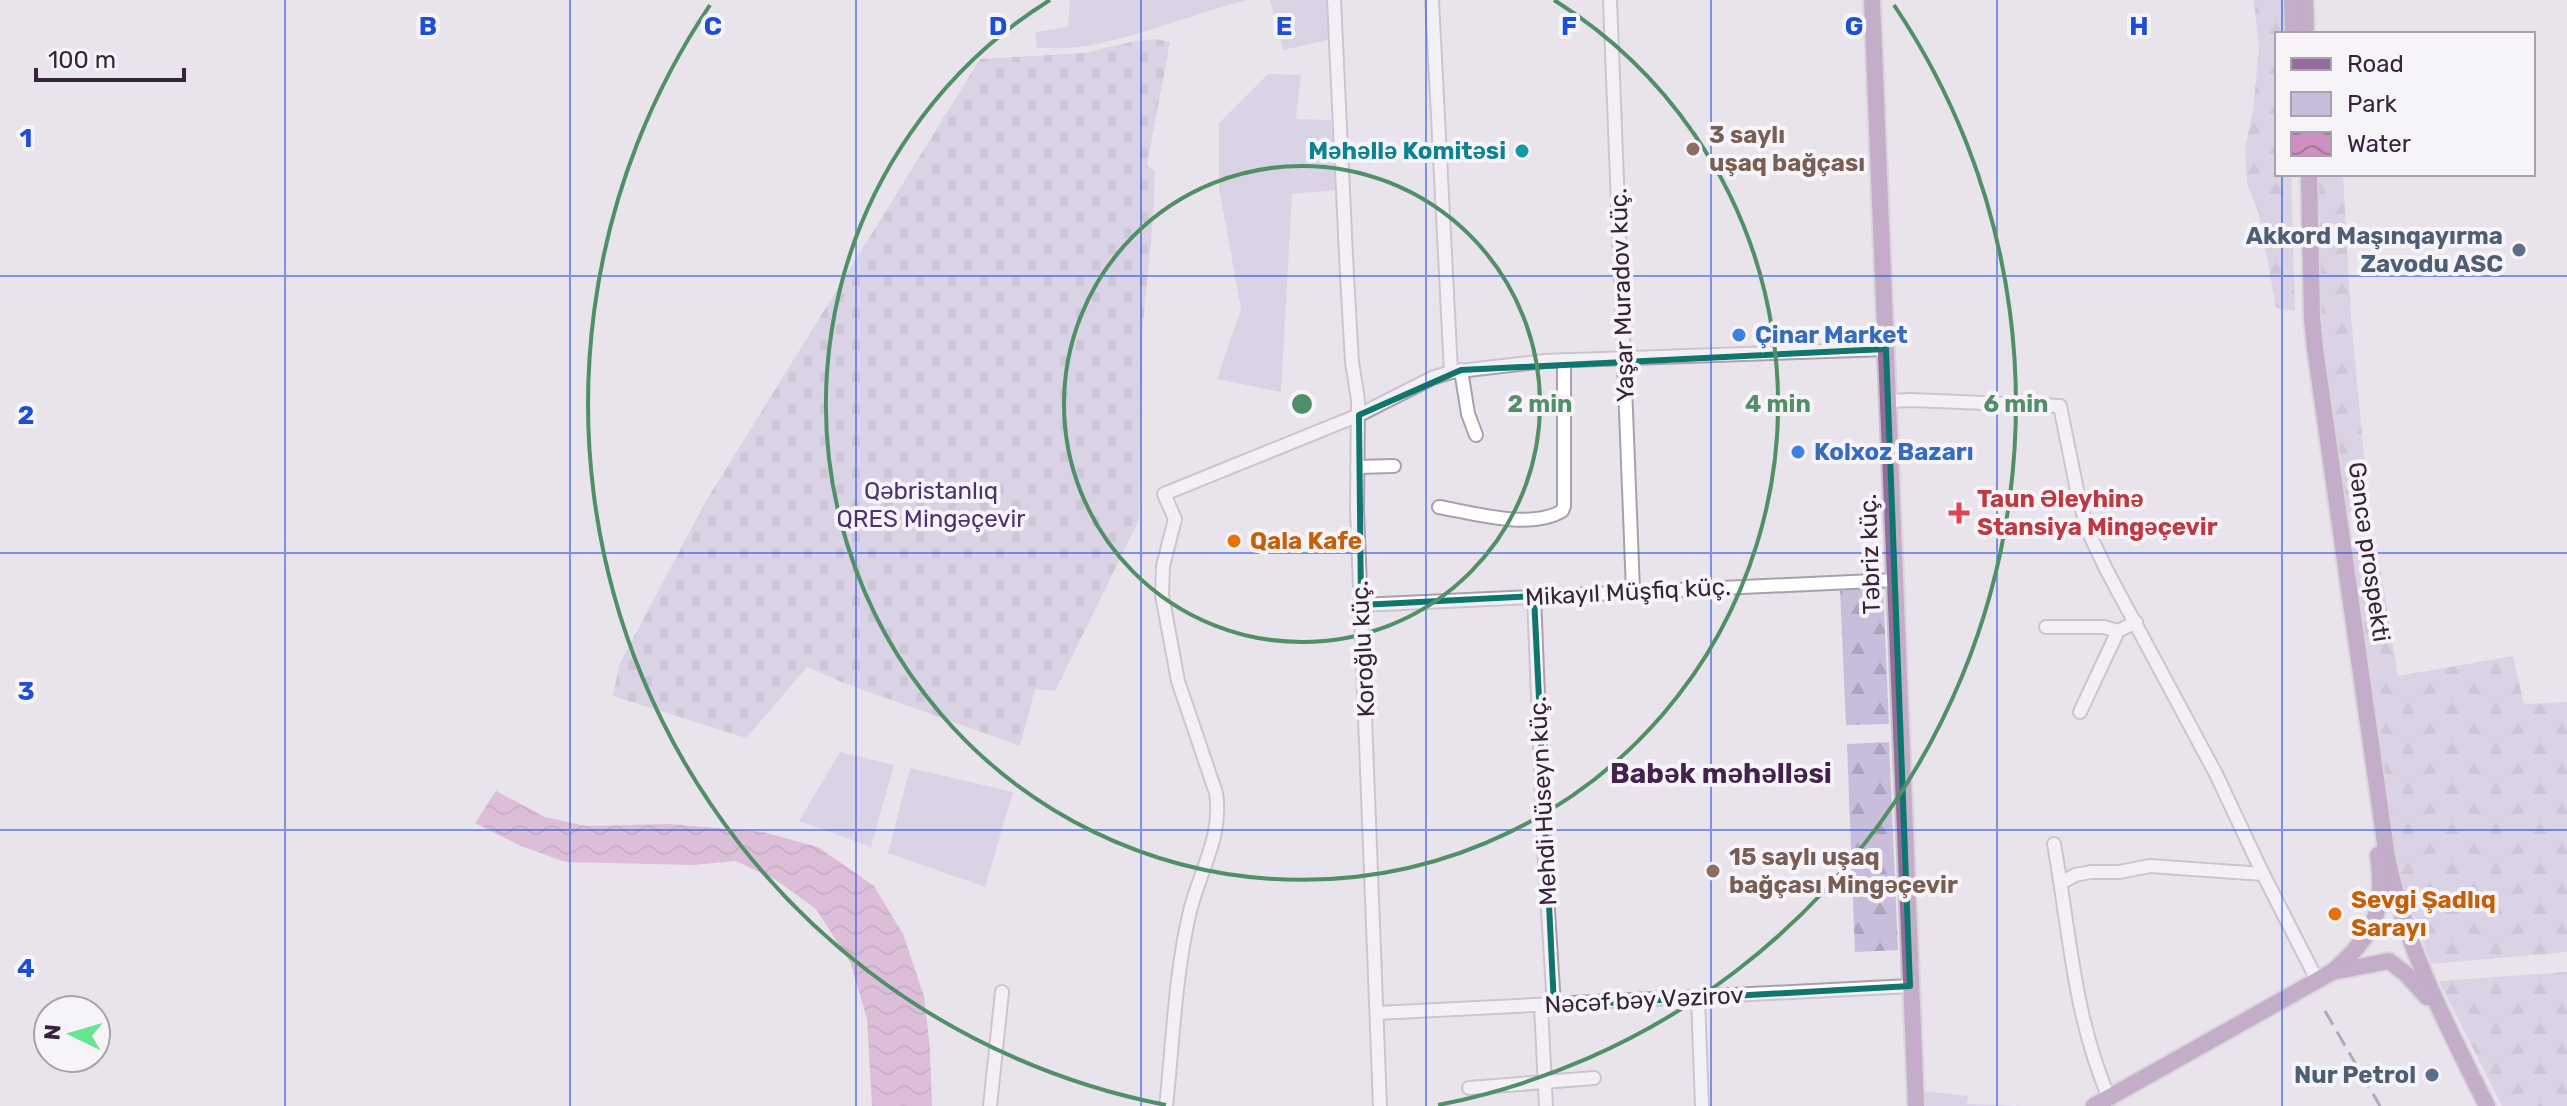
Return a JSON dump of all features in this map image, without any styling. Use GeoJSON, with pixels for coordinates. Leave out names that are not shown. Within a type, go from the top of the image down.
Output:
{"type":"FeatureCollection","features":[{"type":"Feature","properties":{"kind":"main road","name":"Təbriz küç."},"geometry":{"type":"LineString","coordinates":[[1872,0],[1916,1106]]}},
{"type":"Feature","properties":{"kind":"main road"},"geometry":{"type":"LineString","coordinates":[[2292,0],[2293,32]]}},
{"type":"Feature","properties":{"kind":"main road"},"geometry":{"type":"LineString","coordinates":[[2305,0],[2306,32]]}},
{"type":"Feature","properties":{"kind":"main road","name":"Gəncə prospekti"},"geometry":{"type":"LineString","coordinates":[[2298,176],[2305,350],[2379,862],[2378,908],[2372,929]]}},
{"type":"Feature","properties":{"kind":"main road","name":"Gəncə prospekti"},"geometry":{"type":"LineString","coordinates":[[2309,176],[2315,348],[2387,857],[2409,934],[2441,1014]]}},
{"type":"Feature","properties":{"kind":"main road"},"geometry":{"type":"LineString","coordinates":[[2094,1106],[2324,976],[2355,952],[2377,924],[2389,920],[2401,924],[2409,934],[2406,953],[2401,957],[2324,976]]}},
{"type":"Feature","properties":{"kind":"main road"},"geometry":{"type":"LineString","coordinates":[[2372,929],[2369,947],[2377,957],[2389,961],[2416,983],[2441,1014],[2487,1106]]}},
{"type":"Feature","properties":{"kind":"street","name":"Koroğlu küç."},"geometry":{"type":"LineString","coordinates":[[1334,0],[1352,362],[1359,415],[1357,467],[1361,605],[1380,1106]]}},
{"type":"Feature","properties":{"kind":"street"},"geometry":{"type":"LineString","coordinates":[[1432,0],[1456,371],[1476,435]]}},
{"type":"Feature","properties":{"kind":"street","name":"Yaşar Muradov küç."},"geometry":{"type":"LineString","coordinates":[[1610,0],[1633,591]]}},
{"type":"Feature","properties":{"kind":"street"},"geometry":{"type":"LineString","coordinates":[[1166,1106],[1188,925],[1213,842],[1219,810],[1178,681],[1162,595],[1163,566],[1175,519],[1164,494],[1359,415],[1432,378],[1456,371],[1564,360],[1886,349]]}},
{"type":"Feature","properties":{"kind":"street"},"geometry":{"type":"LineString","coordinates":[[1439,507],[1519,519],[1545,518],[1562,511],[1564,360]]}},
{"type":"Feature","properties":{"kind":"street"},"geometry":{"type":"LineString","coordinates":[[1889,401],[2060,406],[2079,500],[2089,533],[2216,774],[2263,874],[2324,976]]}},
{"type":"Feature","properties":{"kind":"street"},"geometry":{"type":"LineString","coordinates":[[1357,467],[1394,466]]}},
{"type":"Feature","properties":{"kind":"street","name":"Mikayıl Müşfiq küç."},"geometry":{"type":"LineString","coordinates":[[1361,605],[1894,580]]}},
{"type":"Feature","properties":{"kind":"street","name":"Mehdi Hüseyn küç."},"geometry":{"type":"LineString","coordinates":[[1534,596],[1547,1006],[1546,1106]]}},
{"type":"Feature","properties":{"kind":"street"},"geometry":{"type":"LineString","coordinates":[[2080,712],[2118,631],[2136,622]]}},
{"type":"Feature","properties":{"kind":"street"},"geometry":{"type":"LineString","coordinates":[[2046,627],[2104,627],[2118,631]]}},
{"type":"Feature","properties":{"kind":"street"},"geometry":{"type":"LineString","coordinates":[[2054,844],[2083,1026],[2109,1098]]}},
{"type":"Feature","properties":{"kind":"street"},"geometry":{"type":"LineString","coordinates":[[2061,883],[2075,875],[2150,866],[2263,874]]}},
{"type":"Feature","properties":{"kind":"street","name":"Nəcəf bəy Vəzirov"},"geometry":{"type":"LineString","coordinates":[[1377,1013],[1910,986]]}},
{"type":"Feature","properties":{"kind":"street"},"geometry":{"type":"LineString","coordinates":[[990,1106],[1002,992]]}},
{"type":"Feature","properties":{"kind":"street"},"geometry":{"type":"LineString","coordinates":[[1698,998],[1702,1106]]}},
{"type":"Feature","properties":{"kind":"street"},"geometry":{"type":"LineString","coordinates":[[1469,1088],[1594,1078]]}},
{"type":"Feature","properties":{"kind":"highlighted area"},"geometry":{"type":"Polygon","coordinates":[[[1886,349],[1910,986],[1554,1006],[1534,596],[1361,605],[1359,415],[1461,370],[1886,349]]]}},
{"type":"Feature","properties":{"kind":"green space"},"geometry":{"type":"Polygon","coordinates":[[[1070,0],[1248,0],[1107,42],[1075,48],[1037,48],[1035,32],[1068,27],[1070,0]]]}},
{"type":"Feature","properties":{"kind":"green space"},"geometry":{"type":"Polygon","coordinates":[[[1270,0],[1326,0],[1328,40],[1283,50],[1270,0]]]}},
{"type":"Feature","properties":{"kind":"green space"},"geometry":{"type":"Polygon","coordinates":[[[2254,0],[2286,0],[2287,32],[2275,32],[2275,176],[2291,176],[2295,311],[2276,308],[2259,214],[2247,184],[2245,148],[2253,110],[2259,50],[2254,0]]]}},
{"type":"Feature","properties":{"kind":"green space","name":"Qəbristanlıq QRES Mingəçevir"},"geometry":{"type":"Polygon","coordinates":[[[1155,39],[1170,42],[1147,165],[1155,172],[1142,335],[1139,520],[1055,691],[1035,689],[1020,746],[807,667],[746,738],[613,696],[619,665],[706,501],[980,59],[1084,53],[1155,39]]]}},
{"type":"Feature","properties":{"kind":"green space"},"geometry":{"type":"Polygon","coordinates":[[[1268,74],[1301,75],[1296,119],[1331,120],[1335,190],[1292,194],[1281,392],[1217,379],[1241,309],[1219,188],[1219,123],[1268,74]]]}},
{"type":"Feature","properties":{"kind":"green space"},"geometry":{"type":"Polygon","coordinates":[[[2316,176],[2343,176],[2351,318],[2369,508],[2345,514],[2321,322],[2316,176]]]}},
{"type":"Feature","properties":{"kind":"green space"},"geometry":{"type":"Polygon","coordinates":[[[2375,535],[2398,676],[2513,656],[2524,704],[2567,702],[2567,952],[2431,964],[2392,854],[2347,539],[2375,535]]]}},
{"type":"Feature","properties":{"kind":"green space"},"geometry":{"type":"Polygon","coordinates":[[[1883,588],[1889,724],[1846,725],[1840,590],[1883,588]]]}},
{"type":"Feature","properties":{"kind":"green space"},"geometry":{"type":"Polygon","coordinates":[[[1889,742],[1898,950],[1855,952],[1847,744],[1889,742]]]}},
{"type":"Feature","properties":{"kind":"green space"},"geometry":{"type":"Polygon","coordinates":[[[840,752],[894,765],[871,847],[799,821],[840,752]]]}},
{"type":"Feature","properties":{"kind":"green space"},"geometry":{"type":"Polygon","coordinates":[[[910,768],[1013,792],[985,887],[888,853],[910,768]]]}},
{"type":"Feature","properties":{"kind":"green space"},"geometry":{"type":"Polygon","coordinates":[[[2567,972],[2567,1106],[2502,1106],[2439,981],[2567,972]]]}},
{"type":"Feature","properties":{"kind":"green space"},"geometry":{"type":"Polygon","coordinates":[[[1925,1091],[1968,1096],[1967,1104],[2025,1106],[1926,1106],[1925,1091]]]}},
{"type":"Feature","properties":{"kind":"water"},"geometry":{"type":"Polygon","coordinates":[[[496,791],[545,817],[586,826],[669,824],[763,832],[818,847],[874,886],[903,934],[924,996],[932,1106],[872,1106],[867,1019],[851,964],[816,909],[776,880],[736,861],[693,865],[565,862],[519,845],[475,823],[496,791]]]}},
{"type":"Feature","properties":{"kind":"railway"},"geometry":{"type":"LineString","coordinates":[[2325,1011],[2380,1106]]}},
{"type":"Feature","properties":{"kind":"place","name":"3 saylı uşaq bağçası"},"geometry":{"type":"Point","coordinates":[1693,149]}},
{"type":"Feature","properties":{"kind":"place","name":"Məhəllə Komitəsi"},"geometry":{"type":"Point","coordinates":[1522,151]}},
{"type":"Feature","properties":{"kind":"place","name":"Akkord Maşınqayırma Zavodu ASC"},"geometry":{"type":"Point","coordinates":[2519,250]}},
{"type":"Feature","properties":{"kind":"place","name":"Çinar Market"},"geometry":{"type":"Point","coordinates":[1739,335]}},
{"type":"Feature","properties":{"kind":"place","name":"Kolxoz Bazarı"},"geometry":{"type":"Point","coordinates":[1798,452]}},
{"type":"Feature","properties":{"kind":"place","name":"Taun Əleyhinə Stansiya Mingəçevir"},"geometry":{"type":"Point","coordinates":[1959,513]}},
{"type":"Feature","properties":{"kind":"place","name":"Qala Kafe"},"geometry":{"type":"Point","coordinates":[1234,541]}},
{"type":"Feature","properties":{"kind":"place","name":"15 saylı uşaq bağçası Mingəçevir"},"geometry":{"type":"Point","coordinates":[1713,871]}},
{"type":"Feature","properties":{"kind":"place","name":"Sevgi Şadlıq Sarayı"},"geometry":{"type":"Point","coordinates":[2335,914]}},
{"type":"Feature","properties":{"kind":"place","name":"Nur Petrol"},"geometry":{"type":"Point","coordinates":[2432,1075]}},
{"type":"Feature","properties":{"kind":"district","name":"Babək məhəlləsi"},"geometry":{"type":"Point","coordinates":[1721,773]}}]}
